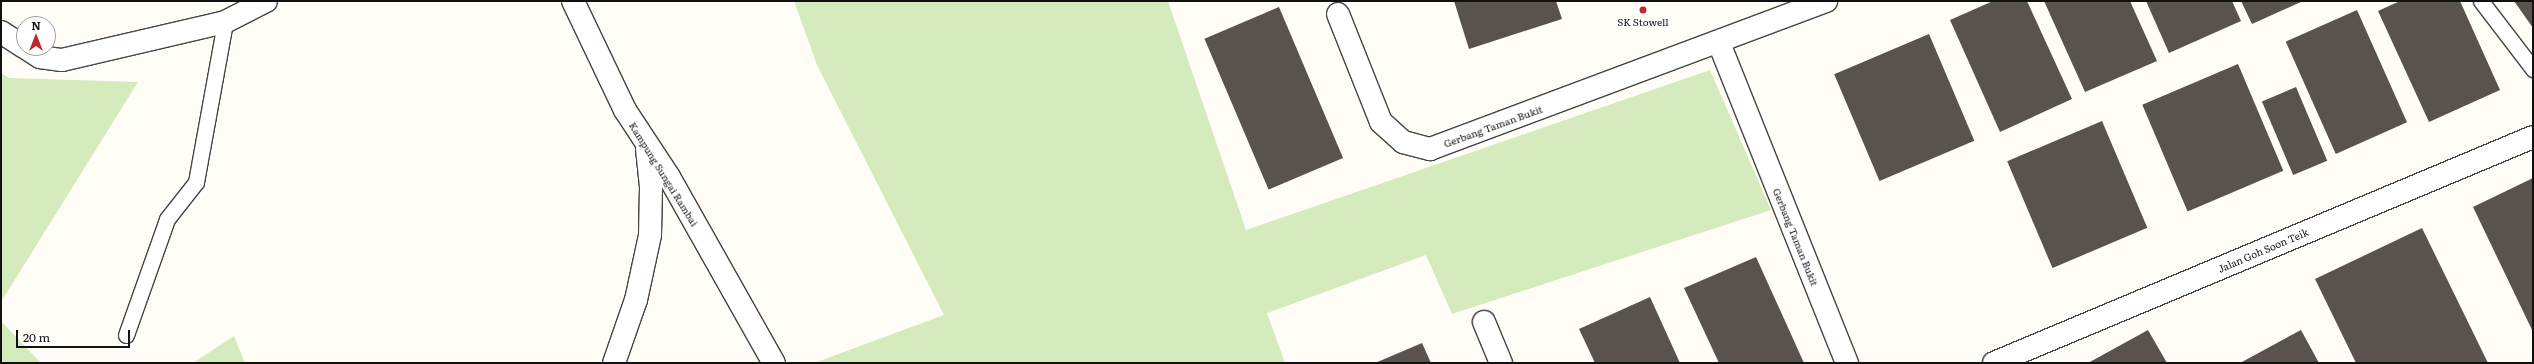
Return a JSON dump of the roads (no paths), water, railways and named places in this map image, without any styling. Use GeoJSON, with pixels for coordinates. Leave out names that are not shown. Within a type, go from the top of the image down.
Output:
{"type":"FeatureCollection","features":[{"type":"Feature","properties":{"kind":"street"},"geometry":{"type":"LineString","coordinates":[[38,56],[62,60],[225,22],[266,1]]}},
{"type":"Feature","properties":{"kind":"street","name":"Kampung Sungai Rambai"},"geometry":{"type":"LineString","coordinates":[[574,1],[625,110],[774,363]]}},
{"type":"Feature","properties":{"kind":"street","name":"Gerbang Taman Bukit"},"geometry":{"type":"LineString","coordinates":[[1338,14],[1381,122],[1403,142],[1430,149],[1719,43],[1826,1]]}},
{"type":"Feature","properties":{"kind":"street"},"geometry":{"type":"LineString","coordinates":[[1,32],[16,41]]}},
{"type":"Feature","properties":{"kind":"street","name":"Gerbang Taman Bukit"},"geometry":{"type":"LineString","coordinates":[[1719,43],[1847,363]]}},
{"type":"Feature","properties":{"kind":"street","name":"Jalan Goh Soon Teik"},"geometry":{"type":"LineString","coordinates":[[1994,363],[2533,137]]}},
{"type":"Feature","properties":{"kind":"street"},"geometry":{"type":"LineString","coordinates":[[614,363],[636,300],[650,235],[652,187],[647,146]]}},
{"type":"Feature","properties":{"kind":"street"},"geometry":{"type":"LineString","coordinates":[[1484,322],[1501,363]]}},
{"type":"Feature","properties":{"kind":"lane"},"geometry":{"type":"LineString","coordinates":[[2481,1],[2533,69]]}},
{"type":"Feature","properties":{"kind":"lane"},"geometry":{"type":"LineString","coordinates":[[126,335],[167,219],[196,182],[225,22]]}},
{"type":"Feature","properties":{"kind":"place","name":"SK Stowell"},"geometry":{"type":"Point","coordinates":[1643,10]}}]}
